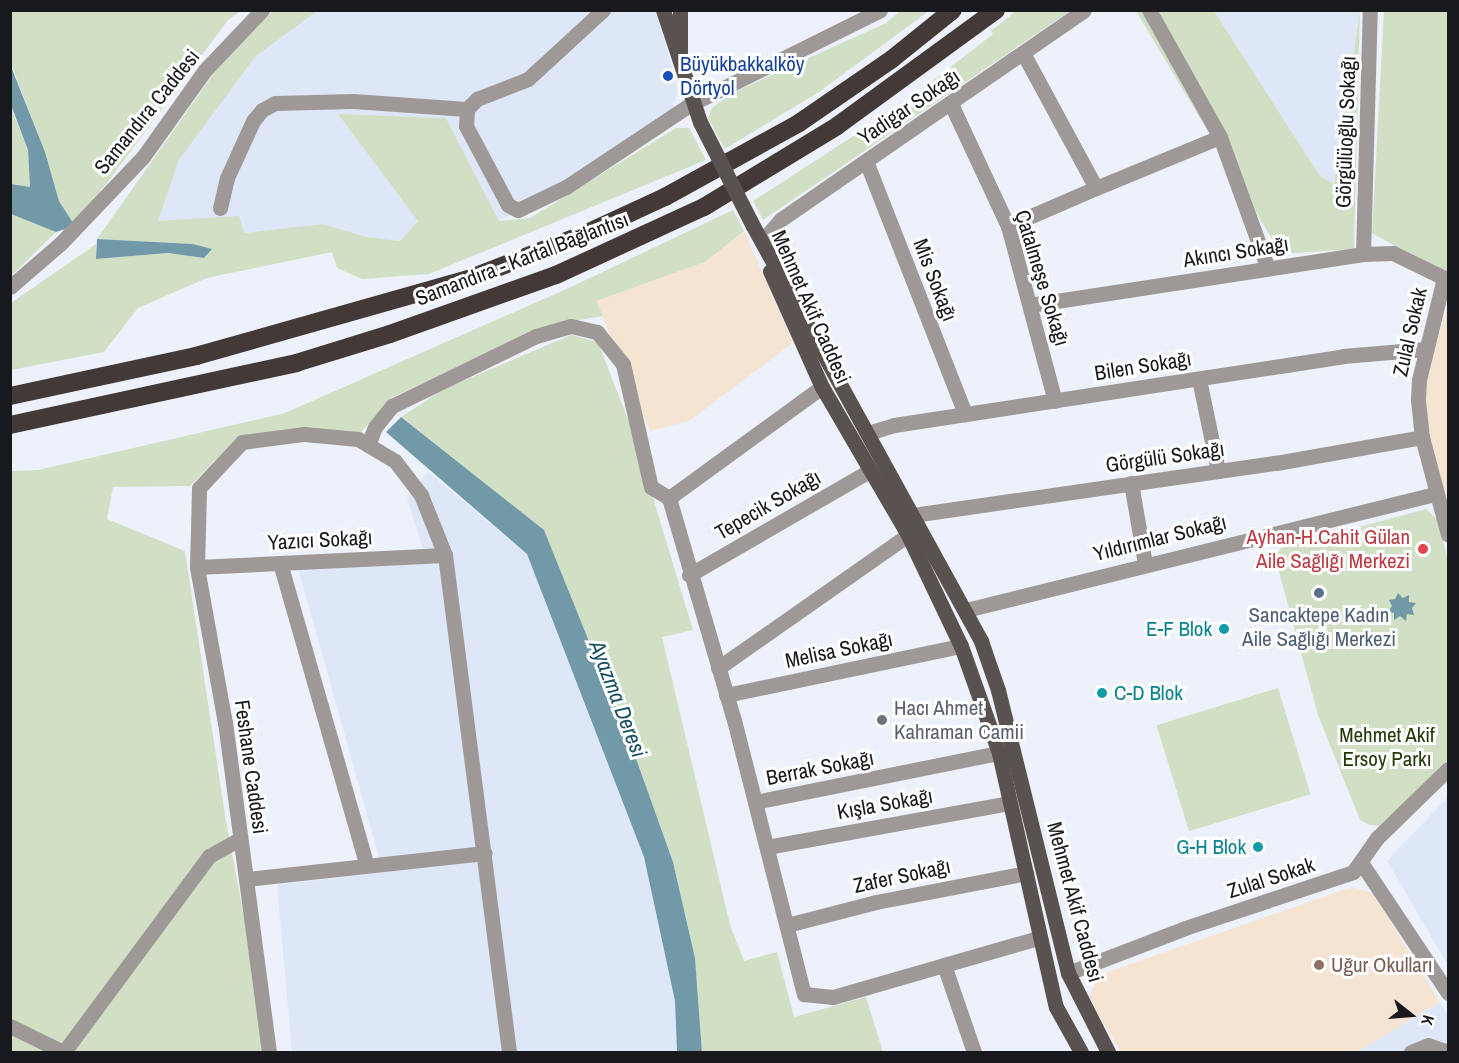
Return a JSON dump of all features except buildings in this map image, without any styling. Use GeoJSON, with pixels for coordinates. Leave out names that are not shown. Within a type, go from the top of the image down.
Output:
{"type":"FeatureCollection","features":[{"type":"Feature","properties":{"kind":"highway","name":"Samandıra - Kartal Bağlantısı"},"geometry":{"type":"LineString","coordinates":[[10,396],[196,356],[471,278],[587,233],[665,197],[799,123],[953,10]]}},
{"type":"Feature","properties":{"kind":"highway","name":"Samandıra - Kartal Bağlantısı"},"geometry":{"type":"LineString","coordinates":[[10,425],[296,363],[390,334],[556,274],[704,207],[837,126],[996,10]]}},
{"type":"Feature","properties":{"kind":"main road"},"geometry":{"type":"LineString","coordinates":[[663,10],[680,55],[691,104],[753,226]]}},
{"type":"Feature","properties":{"kind":"main road"},"geometry":{"type":"LineString","coordinates":[[680,10],[680,55]]}},
{"type":"Feature","properties":{"kind":"main road","name":"Mehmet Akif Caddesi"},"geometry":{"type":"LineString","coordinates":[[753,226],[966,610],[998,690],[1068,973],[1108,1053]]}},
{"type":"Feature","properties":{"kind":"main road","name":"Mehmet Akif Caddesi"},"geometry":{"type":"LineString","coordinates":[[753,226],[822,387],[908,535],[961,646],[999,753],[1038,938],[1056,1007],[1081,1053]]}},
{"type":"Feature","properties":{"kind":"main road"},"geometry":{"type":"LineString","coordinates":[[908,535],[913,515]]}},
{"type":"Feature","properties":{"kind":"main road"},"geometry":{"type":"LineString","coordinates":[[1010,803],[1024,793]]}},
{"type":"Feature","properties":{"kind":"main road"},"geometry":{"type":"LineString","coordinates":[[1038,938],[1053,910]]}},
{"type":"Feature","properties":{"kind":"street","name":"Samandıra Caddesi"},"geometry":{"type":"LineString","coordinates":[[10,287],[62,243],[143,157],[205,70],[262,10]]}},
{"type":"Feature","properties":{"kind":"street"},"geometry":{"type":"LineString","coordinates":[[220,208],[227,178],[253,121],[262,110],[274,103],[353,101],[466,109],[477,99],[528,79],[603,10]]}},
{"type":"Feature","properties":{"kind":"street"},"geometry":{"type":"LineString","coordinates":[[466,109],[466,126],[508,205],[518,210],[566,187],[691,104],[880,10]]}},
{"type":"Feature","properties":{"kind":"street","name":"Yadigar Sokağı"},"geometry":{"type":"LineString","coordinates":[[762,241],[780,220],[1024,55],[1084,10]]}},
{"type":"Feature","properties":{"kind":"street"},"geometry":{"type":"LineString","coordinates":[[1149,10],[1220,137],[1268,268]]}},
{"type":"Feature","properties":{"kind":"street","name":"Görgülüoğlu Sokağı"},"geometry":{"type":"LineString","coordinates":[[1363,254],[1370,10]]}},
{"type":"Feature","properties":{"kind":"street"},"geometry":{"type":"LineString","coordinates":[[1024,55],[1096,188]]}},
{"type":"Feature","properties":{"kind":"street","name":"Çatalmeşe Sokağı"},"geometry":{"type":"LineString","coordinates":[[951,104],[1008,226],[1055,401]]}},
{"type":"Feature","properties":{"kind":"street"},"geometry":{"type":"LineString","coordinates":[[1008,226],[1220,137]]}},
{"type":"Feature","properties":{"kind":"street","name":"Mis Sokağı"},"geometry":{"type":"LineString","coordinates":[[866,161],[965,414]]}},
{"type":"Feature","properties":{"kind":"street","name":"Akıncı Sokağı"},"geometry":{"type":"LineString","coordinates":[[1030,305],[1363,254],[1393,253],[1444,278]]}},
{"type":"Feature","properties":{"kind":"street","name":"Zulal Sokak"},"geometry":{"type":"LineString","coordinates":[[1444,278],[1425,349],[1418,400],[1422,437],[1449,536]]}},
{"type":"Feature","properties":{"kind":"street"},"geometry":{"type":"LineString","coordinates":[[509,1053],[446,555],[421,495],[394,461],[368,445],[375,427],[392,406],[536,336],[571,326],[587,327],[597,332],[624,364],[651,487],[669,498],[755,802],[804,994],[833,997],[1038,938]]}},
{"type":"Feature","properties":{"kind":"street","name":"Bilen Sokağı"},"geometry":{"type":"LineString","coordinates":[[868,434],[894,424],[1343,356],[1425,349]]}},
{"type":"Feature","properties":{"kind":"street"},"geometry":{"type":"LineString","coordinates":[[1199,379],[1218,471]]}},
{"type":"Feature","properties":{"kind":"street"},"geometry":{"type":"LineString","coordinates":[[669,498],[822,387]]}},
{"type":"Feature","properties":{"kind":"street","name":"Feshane Caddesi"},"geometry":{"type":"LineString","coordinates":[[269,1053],[225,723],[197,567],[199,488],[242,442],[304,434],[358,439],[368,445]]}},
{"type":"Feature","properties":{"kind":"street","name":"Görgülü Sokağı"},"geometry":{"type":"LineString","coordinates":[[913,515],[1218,471],[1422,437]]}},
{"type":"Feature","properties":{"kind":"street","name":"Tepecik Sokağı"},"geometry":{"type":"LineString","coordinates":[[689,575],[869,471]]}},
{"type":"Feature","properties":{"kind":"street"},"geometry":{"type":"LineString","coordinates":[[1131,483],[1144,564]]}},
{"type":"Feature","properties":{"kind":"street","name":"Yıldırımlar Sokağı"},"geometry":{"type":"LineString","coordinates":[[966,610],[1144,564],[1436,494]]}},
{"type":"Feature","properties":{"kind":"street"},"geometry":{"type":"LineString","coordinates":[[718,668],[908,535]]}},
{"type":"Feature","properties":{"kind":"street","name":"Yazıcı Sokağı"},"geometry":{"type":"LineString","coordinates":[[197,567],[446,555]]}},
{"type":"Feature","properties":{"kind":"street"},"geometry":{"type":"LineString","coordinates":[[280,563],[366,863]]}},
{"type":"Feature","properties":{"kind":"street","name":"Melisa Sokağı"},"geometry":{"type":"LineString","coordinates":[[726,696],[961,646]]}},
{"type":"Feature","properties":{"kind":"street","name":"Berrak Sokağı"},"geometry":{"type":"LineString","coordinates":[[755,802],[999,753]]}},
{"type":"Feature","properties":{"kind":"street","name":"Zulal Sokak"},"geometry":{"type":"LineString","coordinates":[[1068,973],[1185,928],[1343,877],[1362,864],[1377,838],[1449,769]]}},
{"type":"Feature","properties":{"kind":"street","name":"Kışla Sokağı"},"geometry":{"type":"LineString","coordinates":[[767,847],[1010,803]]}},
{"type":"Feature","properties":{"kind":"street"},"geometry":{"type":"LineString","coordinates":[[10,1026],[63,1053],[210,856],[240,839]]}},
{"type":"Feature","properties":{"kind":"street"},"geometry":{"type":"LineString","coordinates":[[246,879],[366,863],[485,853]]}},
{"type":"Feature","properties":{"kind":"street"},"geometry":{"type":"LineString","coordinates":[[1362,864],[1449,993]]}},
{"type":"Feature","properties":{"kind":"street","name":"Zafer Sokağı"},"geometry":{"type":"LineString","coordinates":[[787,925],[876,902],[1026,873]]}},
{"type":"Feature","properties":{"kind":"street"},"geometry":{"type":"LineString","coordinates":[[944,965],[974,1053]]}},
{"type":"Feature","properties":{"kind":"street"},"geometry":{"type":"LineString","coordinates":[[1411,1053],[1428,1045],[1449,1052]]}},
{"type":"Feature","properties":{"kind":"shaded area"},"geometry":{"type":"Polygon","coordinates":[[[317,11],[656,11],[678,91],[670,115],[571,186],[499,221],[446,118],[338,114],[418,221],[400,241],[367,237],[323,224],[244,233],[158,221],[179,160],[255,57],[317,11]]]}},
{"type":"Feature","properties":{"kind":"shaded area"},"geometry":{"type":"Polygon","coordinates":[[[1214,11],[1360,11],[1334,184],[1320,176],[1214,11]]]}},
{"type":"Feature","properties":{"kind":"shaded area"},"geometry":{"type":"Polygon","coordinates":[[[10,64],[45,152],[59,201],[75,226],[56,232],[11,214],[11,184],[30,187],[28,150],[11,105],[10,64]]]}},
{"type":"Feature","properties":{"kind":"shaded area"},"geometry":{"type":"Polygon","coordinates":[[[744,231],[793,343],[689,421],[650,431],[596,301],[705,262],[744,231]]]}},
{"type":"Feature","properties":{"kind":"shaded area"},"geometry":{"type":"Polygon","coordinates":[[[97,239],[193,244],[212,249],[204,258],[168,253],[96,259],[97,239]]]}},
{"type":"Feature","properties":{"kind":"shaded area"},"geometry":{"type":"Polygon","coordinates":[[[1448,305],[1448,501],[1434,457],[1425,408],[1427,373],[1448,305]]]}},
{"type":"Feature","properties":{"kind":"shaded area"},"geometry":{"type":"Polygon","coordinates":[[[401,417],[544,530],[634,753],[673,862],[695,958],[702,1052],[677,1052],[675,1001],[644,857],[527,554],[386,432],[401,417]]]}},
{"type":"Feature","properties":{"kind":"shaded area"},"geometry":{"type":"Polygon","coordinates":[[[428,472],[527,554],[644,857],[675,1001],[677,1052],[292,1052],[277,885],[383,872],[297,564],[425,556],[407,498],[428,472]]]}},
{"type":"Feature","properties":{"kind":"shaded area"},"geometry":{"type":"Polygon","coordinates":[[[1398,593],[1403,598],[1409,595],[1409,602],[1416,603],[1412,608],[1414,615],[1407,614],[1406,621],[1400,616],[1394,620],[1394,613],[1388,612],[1392,606],[1389,600],[1395,599],[1398,593]]]}},
{"type":"Feature","properties":{"kind":"shaded area"},"geometry":{"type":"Polygon","coordinates":[[[1448,797],[1448,965],[1387,861],[1448,797]]]}},
{"type":"Feature","properties":{"kind":"shaded area"},"geometry":{"type":"Polygon","coordinates":[[[1352,887],[1373,893],[1440,1002],[1357,1052],[1121,1052],[1095,1009],[1090,995],[1099,975],[1352,887]]]}},
{"type":"Feature","properties":{"kind":"shaded area"},"geometry":{"type":"Polygon","coordinates":[[[1440,1002],[1448,1015],[1448,1052],[1357,1052],[1440,1002]]]}},
{"type":"Feature","properties":{"kind":"green space"},"geometry":{"type":"Polygon","coordinates":[[[11,11],[241,11],[228,20],[75,226],[59,201],[45,152],[11,64],[11,11]]]}},
{"type":"Feature","properties":{"kind":"green space"},"geometry":{"type":"Polygon","coordinates":[[[273,11],[317,11],[255,57],[179,160],[158,221],[239,216],[244,233],[323,224],[367,237],[400,241],[418,221],[338,114],[446,118],[499,221],[530,218],[676,128],[689,128],[706,160],[429,274],[362,279],[337,268],[332,252],[207,278],[138,308],[104,352],[11,370],[11,303],[96,244],[97,259],[168,253],[204,258],[211,249],[193,244],[97,239],[233,46],[273,11]]]}},
{"type":"Feature","properties":{"kind":"green space"},"geometry":{"type":"Polygon","coordinates":[[[900,11],[929,11],[819,92],[725,149],[708,118],[712,108],[732,93],[886,23],[900,11]]]}},
{"type":"Feature","properties":{"kind":"green space"},"geometry":{"type":"Polygon","coordinates":[[[1016,11],[1070,11],[763,220],[753,201],[906,102],[993,34],[991,31],[1016,11]]]}},
{"type":"Feature","properties":{"kind":"green space"},"geometry":{"type":"Polygon","coordinates":[[[1136,11],[1214,11],[1320,176],[1334,184],[1360,11],[1354,249],[1281,254],[1136,11]]]}},
{"type":"Feature","properties":{"kind":"green space"},"geometry":{"type":"Polygon","coordinates":[[[1384,11],[1448,11],[1448,276],[1372,233],[1384,11]]]}},
{"type":"Feature","properties":{"kind":"green space"},"geometry":{"type":"Polygon","coordinates":[[[10,105],[28,150],[30,187],[11,184],[10,105]]]}},
{"type":"Feature","properties":{"kind":"green space"},"geometry":{"type":"Polygon","coordinates":[[[733,210],[744,231],[705,262],[596,301],[603,316],[546,326],[393,397],[359,434],[237,438],[190,486],[113,487],[107,519],[185,551],[225,815],[269,1052],[11,1052],[10,471],[38,470],[285,413],[571,287],[733,210]]]}},
{"type":"Feature","properties":{"kind":"green space"},"geometry":{"type":"Polygon","coordinates":[[[11,214],[56,232],[11,276],[11,214]]]}},
{"type":"Feature","properties":{"kind":"green space"},"geometry":{"type":"Polygon","coordinates":[[[571,335],[598,342],[635,438],[693,630],[662,637],[730,925],[744,961],[777,952],[794,1017],[866,997],[883,1052],[702,1052],[695,958],[673,862],[634,753],[544,531],[401,417],[444,389],[571,335]]]}},
{"type":"Feature","properties":{"kind":"green space","name":"Mehmet Akif Ersoy Parkı"},"geometry":{"type":"Polygon","coordinates":[[[1426,509],[1437,519],[1448,560],[1448,759],[1381,826],[1369,825],[1360,820],[1318,715],[1275,557],[1281,548],[1426,509]]]}},
{"type":"Feature","properties":{"kind":"green space"},"geometry":{"type":"Polygon","coordinates":[[[1278,688],[1310,794],[1189,831],[1157,725],[1278,688]]]}},
{"type":"Feature","properties":{"kind":"place","name":"Büyükbakkalköy Dörtyol"},"geometry":{"type":"Point","coordinates":[668,76]}},
{"type":"Feature","properties":{"kind":"place","name":"Ayhan-H.Cahit Gülan Aile Sağlığı Merkezi"},"geometry":{"type":"Point","coordinates":[1423,549]}},
{"type":"Feature","properties":{"kind":"place","name":"Sancaktepe Kadın Aile Sağlığı Merkezi"},"geometry":{"type":"Point","coordinates":[1319,593]}},
{"type":"Feature","properties":{"kind":"place","name":"E-F Blok"},"geometry":{"type":"Point","coordinates":[1224,629]}},
{"type":"Feature","properties":{"kind":"place","name":"C-D Blok"},"geometry":{"type":"Point","coordinates":[1102,693]}},
{"type":"Feature","properties":{"kind":"place","name":"Hacı Ahmet Kahraman Camii"},"geometry":{"type":"Point","coordinates":[882,720]}},
{"type":"Feature","properties":{"kind":"place","name":"G-H Blok"},"geometry":{"type":"Point","coordinates":[1258,847]}},
{"type":"Feature","properties":{"kind":"place","name":"Uğur Okulları"},"geometry":{"type":"Point","coordinates":[1319,965]}},
{"type":"Feature","properties":{"kind":"water label","name":"Ayazma Deresi"},"geometry":{"type":"Point","coordinates":[618,699]}}]}
